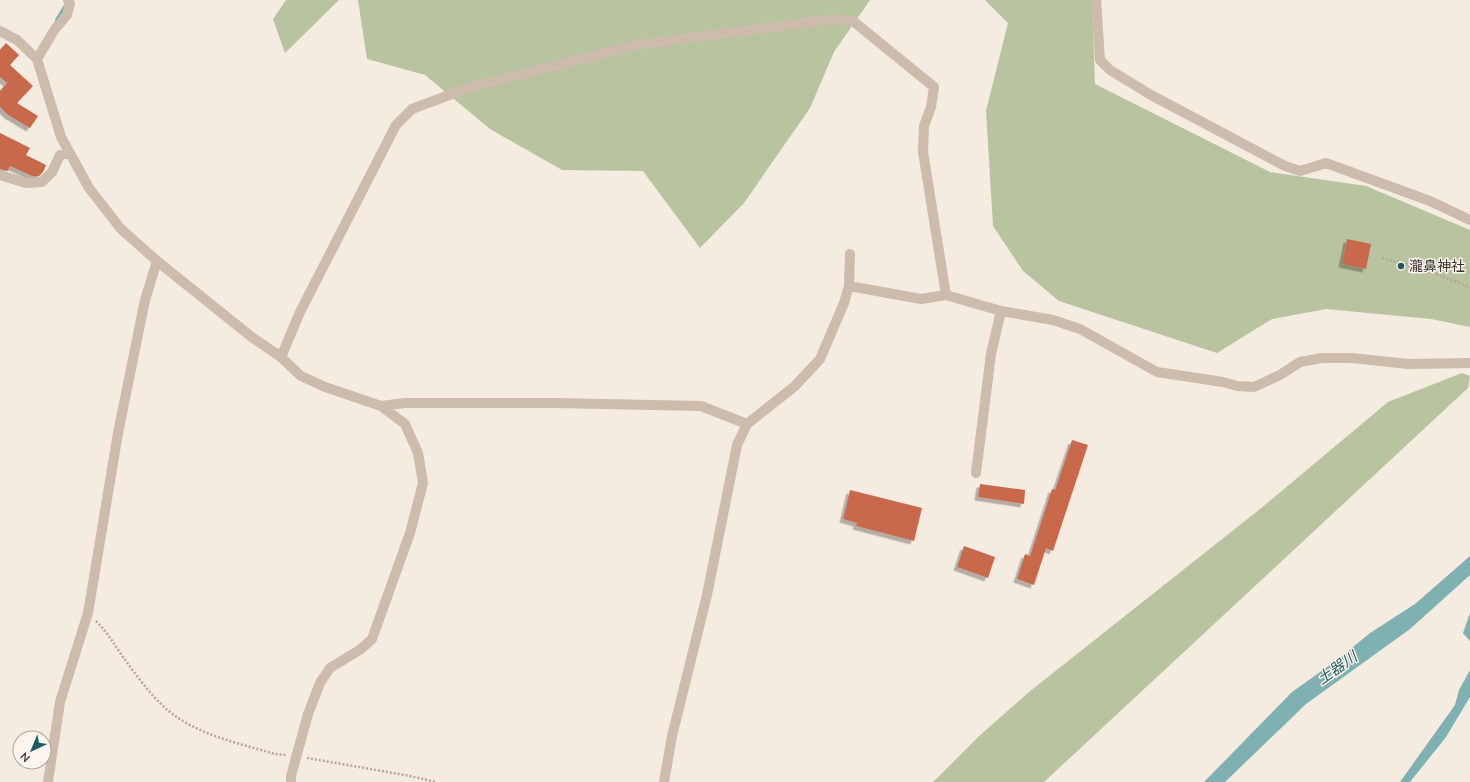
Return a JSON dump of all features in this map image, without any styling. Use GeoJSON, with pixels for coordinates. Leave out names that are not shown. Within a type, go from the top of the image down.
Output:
{"type":"FeatureCollection","features":[{"type":"Feature","properties":{"kind":"street"},"geometry":{"type":"LineString","coordinates":[[33,56],[67,15],[70,4],[68,0]]}},
{"type":"Feature","properties":{"kind":"street"},"geometry":{"type":"LineString","coordinates":[[1096,0],[1100,60],[1110,70],[1151,95],[1285,166],[1300,170],[1326,163],[1430,201],[1470,220]]}},
{"type":"Feature","properties":{"kind":"street"},"geometry":{"type":"LineString","coordinates":[[281,357],[300,312],[396,125],[412,109],[468,88],[636,45],[833,19],[853,21],[934,87],[931,107],[924,126],[923,152],[946,295]]}},
{"type":"Feature","properties":{"kind":"street"},"geometry":{"type":"LineString","coordinates":[[0,31],[17,40],[33,56],[61,137],[89,188],[121,229],[157,261],[253,338],[281,357],[301,376],[325,387],[381,406],[405,424],[418,453],[423,483],[410,533],[372,639],[361,649],[330,668],[320,683],[308,714],[291,776],[291,782]]}},
{"type":"Feature","properties":{"kind":"street"},"geometry":{"type":"LineString","coordinates":[[0,175],[26,183],[42,182],[52,172],[60,155],[69,152]]}},
{"type":"Feature","properties":{"kind":"street"},"geometry":{"type":"LineString","coordinates":[[664,782],[672,736],[707,595],[736,452],[747,424],[795,386],[820,359],[844,303],[848,286],[850,254]]}},
{"type":"Feature","properties":{"kind":"street"},"geometry":{"type":"LineString","coordinates":[[48,782],[60,702],[88,613],[118,434],[145,300],[157,261]]}},
{"type":"Feature","properties":{"kind":"street"},"geometry":{"type":"LineString","coordinates":[[848,286],[886,294],[921,299],[946,295],[1001,311],[1053,320],[1080,329],[1157,372],[1223,382],[1237,386],[1254,387],[1280,375],[1300,362],[1322,358],[1352,358],[1408,364],[1470,363]]}},
{"type":"Feature","properties":{"kind":"street"},"geometry":{"type":"LineString","coordinates":[[976,473],[991,354],[1001,311]]}},
{"type":"Feature","properties":{"kind":"street"},"geometry":{"type":"LineString","coordinates":[[381,406],[413,403],[555,403],[701,406],[747,424]]}},
{"type":"Feature","properties":{"kind":"path"},"geometry":{"type":"LineString","coordinates":[[1382,258],[1428,271],[1470,287]]}},
{"type":"Feature","properties":{"kind":"path"},"geometry":{"type":"LineString","coordinates":[[88,613],[108,632],[123,657],[160,702],[180,719],[204,732],[275,754],[291,756]]}},
{"type":"Feature","properties":{"kind":"path"},"geometry":{"type":"LineString","coordinates":[[299,757],[405,775],[436,782]]}},
{"type":"Feature","properties":{"kind":"green space"},"geometry":{"type":"Polygon","coordinates":[[[286,0],[339,0],[285,53],[273,19],[286,0]]]}},
{"type":"Feature","properties":{"kind":"green space"},"geometry":{"type":"Polygon","coordinates":[[[358,0],[870,0],[834,52],[810,108],[744,203],[700,248],[643,171],[562,170],[490,129],[425,75],[367,59],[358,0]]]}},
{"type":"Feature","properties":{"kind":"green space"},"geometry":{"type":"Polygon","coordinates":[[[985,0],[1092,0],[1095,84],[1270,172],[1366,186],[1470,230],[1470,327],[1431,319],[1326,309],[1272,319],[1217,353],[1059,301],[1023,271],[993,226],[986,111],[1008,23],[985,0]]]}},
{"type":"Feature","properties":{"kind":"green space"},"geometry":{"type":"Polygon","coordinates":[[[1462,373],[1470,376],[1468,388],[1044,782],[933,782],[978,737],[1029,692],[1260,509],[1388,402],[1462,373]]]}},
{"type":"Feature","properties":{"kind":"water","name":"土器川"},"geometry":{"type":"Polygon","coordinates":[[[1470,556],[1470,575],[1410,629],[1306,704],[1225,782],[1204,782],[1292,692],[1337,660],[1370,633],[1415,604],[1470,556]]]}},
{"type":"Feature","properties":{"kind":"water"},"geometry":{"type":"Polygon","coordinates":[[[1470,613],[1470,641],[1463,633],[1470,613]]]}},
{"type":"Feature","properties":{"kind":"water"},"geometry":{"type":"Polygon","coordinates":[[[1470,670],[1470,697],[1446,737],[1410,782],[1400,782],[1455,705],[1459,690],[1470,670]]]}},
{"type":"Feature","properties":{"kind":"building"},"geometry":{"type":"Polygon","coordinates":[[[6,43],[19,55],[10,65],[33,86],[17,103],[38,116],[30,128],[8,115],[0,107],[0,91],[7,83],[0,77],[0,50],[6,43]]]}},
{"type":"Feature","properties":{"kind":"building"},"geometry":{"type":"Polygon","coordinates":[[[0,133],[30,148],[26,155],[46,165],[43,172],[39,176],[32,176],[10,166],[8,171],[0,169],[0,133]]]}},
{"type":"Feature","properties":{"kind":"building"},"geometry":{"type":"Polygon","coordinates":[[[1347,239],[1371,244],[1366,269],[1342,264],[1347,239]]]}},
{"type":"Feature","properties":{"kind":"building"},"geometry":{"type":"Polygon","coordinates":[[[1072,440],[1088,445],[1053,551],[1046,548],[1034,585],[1017,579],[1025,554],[1030,556],[1052,489],[1055,490],[1072,440]]]}},
{"type":"Feature","properties":{"kind":"building"},"geometry":{"type":"Polygon","coordinates":[[[980,484],[1025,490],[1024,504],[978,497],[980,484]]]}},
{"type":"Feature","properties":{"kind":"building"},"geometry":{"type":"Polygon","coordinates":[[[850,490],[922,508],[914,541],[856,526],[857,523],[843,519],[850,490]]]}},
{"type":"Feature","properties":{"kind":"building"},"geometry":{"type":"Polygon","coordinates":[[[964,546],[995,557],[988,578],[957,567],[964,546]]]}},
{"type":"Feature","properties":{"kind":"waterway"},"geometry":{"type":"LineString","coordinates":[[57,20],[65,7]]}},
{"type":"Feature","properties":{"kind":"place","name":"瀧鼻神社"},"geometry":{"type":"Point","coordinates":[1401,266]}}]}
